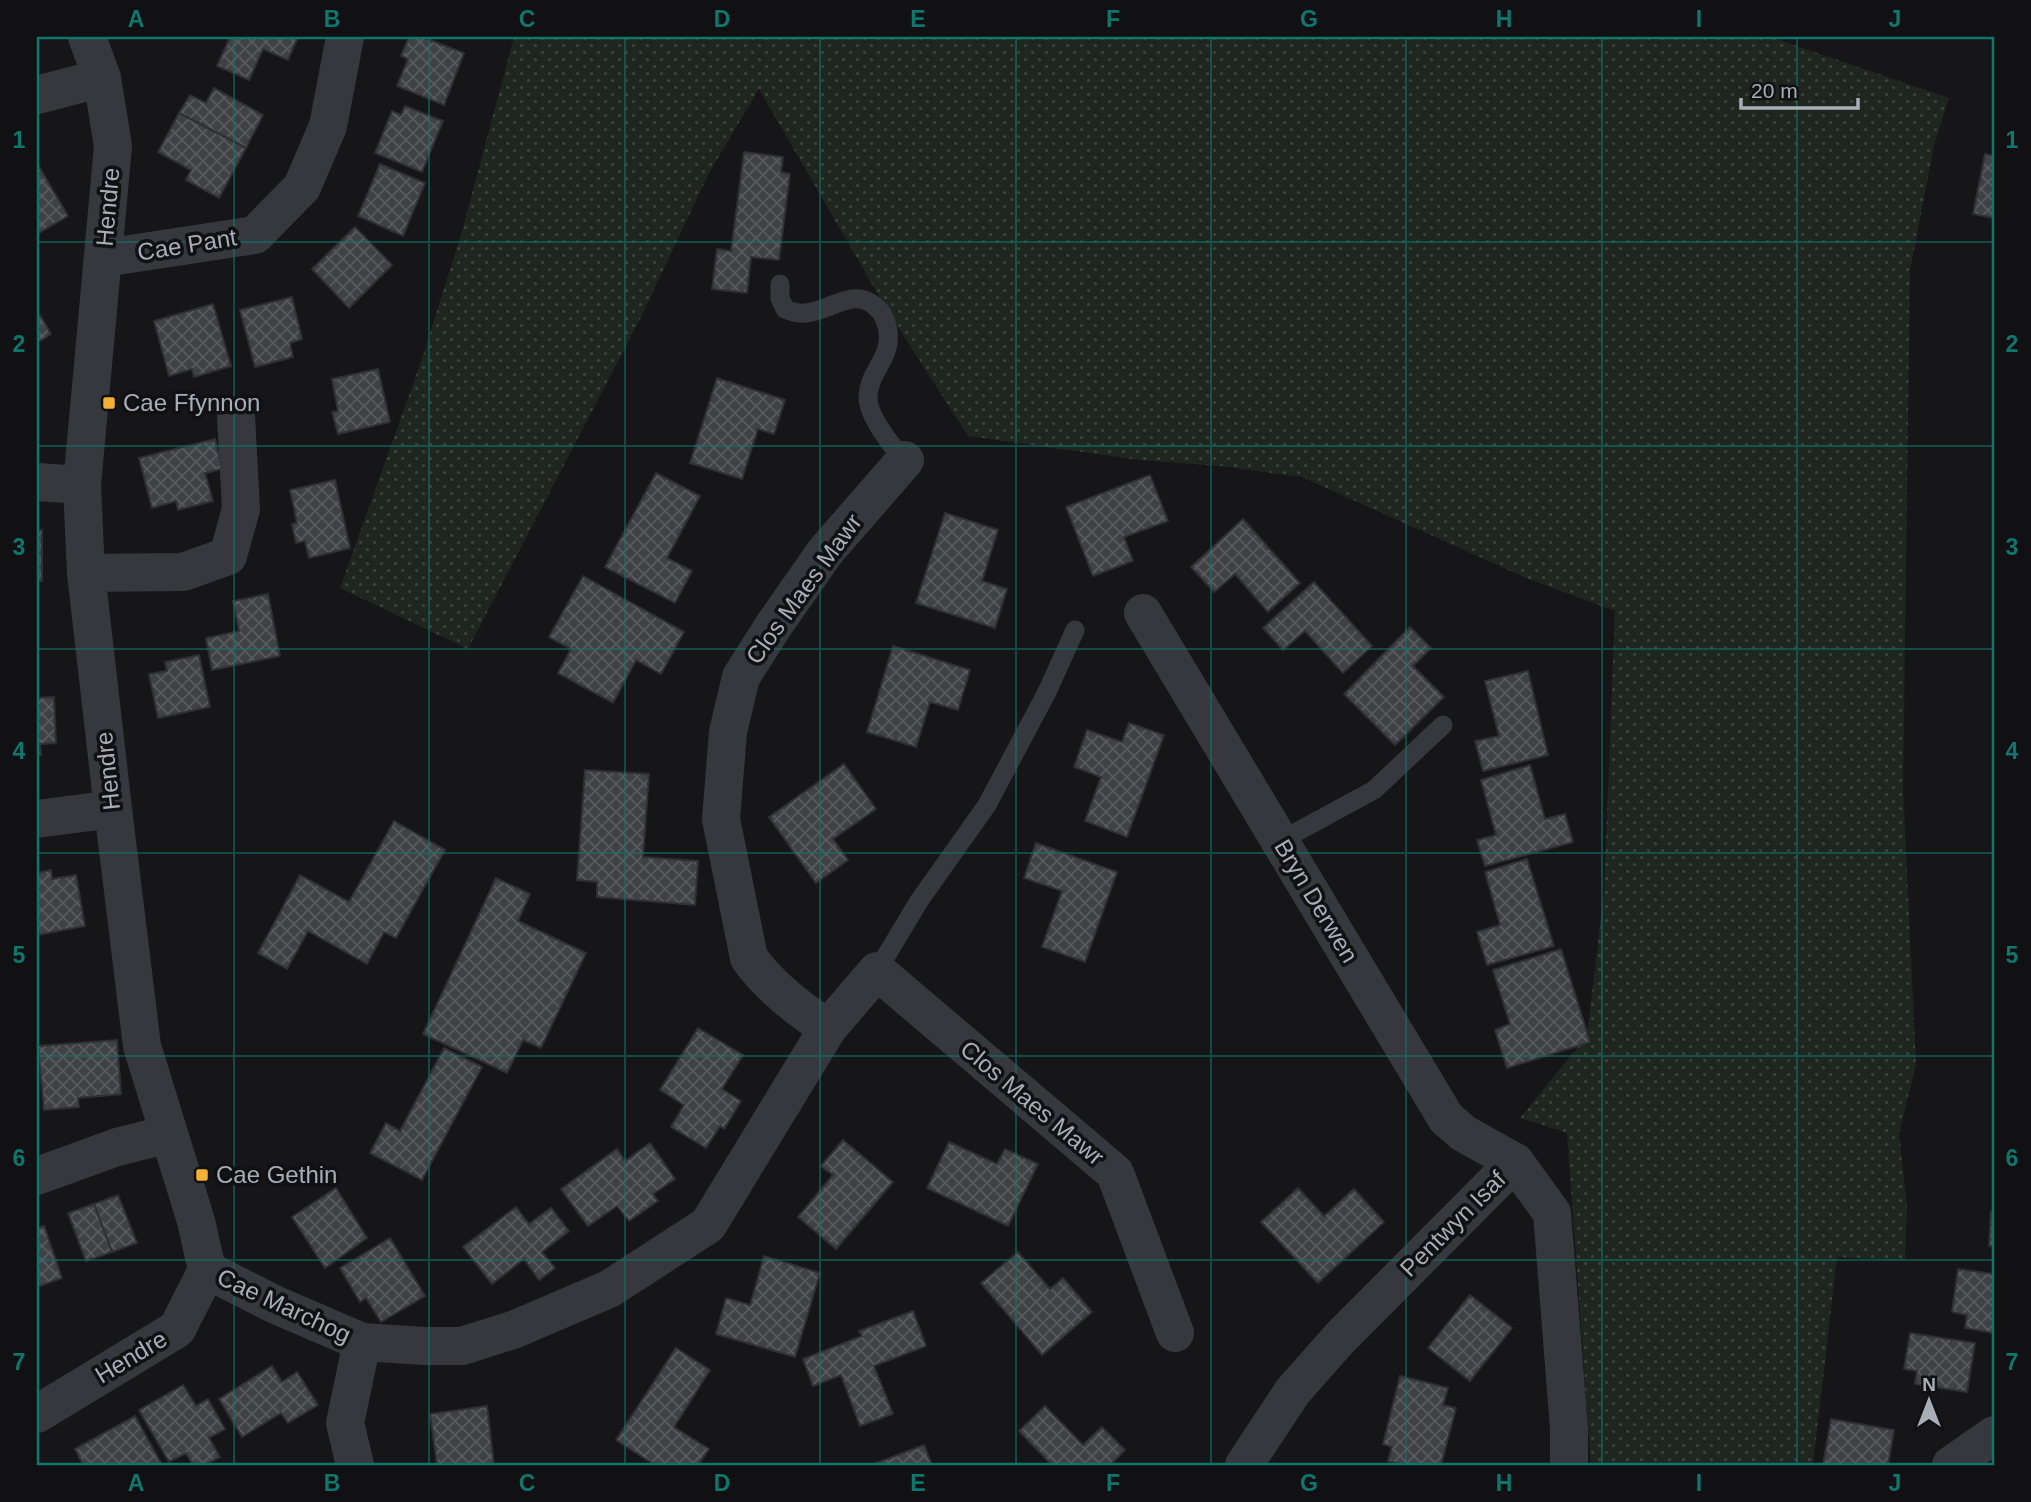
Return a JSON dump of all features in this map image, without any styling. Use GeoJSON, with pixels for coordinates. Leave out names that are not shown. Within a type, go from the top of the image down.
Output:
{"type":"FeatureCollection","features":[{"type":"Feature","properties":{"kind":"street","name":"Hendre"},"geometry":{"type":"LineString","coordinates":[[37,1414],[177,1329],[207,1270],[196,1221],[142,1046],[86,573],[82,485],[113,146],[102,78],[87,37]]}},
{"type":"Feature","properties":{"kind":"street","name":"Cae Pant"},"geometry":{"type":"LineString","coordinates":[[104,258],[255,235],[302,187],[328,126],[345,37]]}},
{"type":"Feature","properties":{"kind":"street"},"geometry":{"type":"LineString","coordinates":[[37,95],[102,78]]}},
{"type":"Feature","properties":{"kind":"street"},"geometry":{"type":"LineString","coordinates":[[86,573],[183,572],[228,556],[241,509],[236,416]]}},
{"type":"Feature","properties":{"kind":"street","name":"Clos Maes Mawr"},"geometry":{"type":"LineString","coordinates":[[828,1028],[804,1013],[779,992],[761,975],[749,958],[721,819],[728,732],[741,677],[774,625],[825,552],[905,460]]}},
{"type":"Feature","properties":{"kind":"street"},"geometry":{"type":"LineString","coordinates":[[37,482],[82,485]]}},
{"type":"Feature","properties":{"kind":"street","name":"Bryn Derwen"},"geometry":{"type":"LineString","coordinates":[[1143,613],[1446,1118],[1463,1133],[1515,1162]]}},
{"type":"Feature","properties":{"kind":"street"},"geometry":{"type":"LineString","coordinates":[[37,819],[113,809]]}},
{"type":"Feature","properties":{"kind":"street"},"geometry":{"type":"LineString","coordinates":[[362,1342],[462,1346],[513,1330],[609,1289],[708,1225],[828,1028],[877,971]]}},
{"type":"Feature","properties":{"kind":"street","name":"Clos Maes Mawr"},"geometry":{"type":"LineString","coordinates":[[877,971],[1115,1173],[1175,1333]]}},
{"type":"Feature","properties":{"kind":"street"},"geometry":{"type":"LineString","coordinates":[[37,1176],[117,1147],[169,1135]]}},
{"type":"Feature","properties":{"kind":"street","name":"Pentwyn Isaf"},"geometry":{"type":"LineString","coordinates":[[1244,1465],[1293,1391],[1339,1339],[1515,1162],[1552,1213],[1569,1429],[1569,1465]]}},
{"type":"Feature","properties":{"kind":"street","name":"Cae Marchog"},"geometry":{"type":"LineString","coordinates":[[207,1270],[276,1306],[362,1342],[345,1423],[355,1465]]}},
{"type":"Feature","properties":{"kind":"street"},"geometry":{"type":"LineString","coordinates":[[1951,1465],[1994,1435]]}},
{"type":"Feature","properties":{"kind":"lane"},"geometry":{"type":"LineString","coordinates":[[780,284],[780,298],[785,309],[797,313],[808,313],[854,298],[867,302],[880,312],[887,324],[889,341],[885,356],[871,379],[868,398],[872,413],[883,432],[905,460]]}},
{"type":"Feature","properties":{"kind":"lane"},"geometry":{"type":"LineString","coordinates":[[877,971],[919,901],[986,805],[1047,692],[1075,630]]}},
{"type":"Feature","properties":{"kind":"lane"},"geometry":{"type":"LineString","coordinates":[[1280,841],[1374,790],[1443,724]]}},
{"type":"Feature","properties":{"kind":"shaded area"},"geometry":{"type":"Polygon","coordinates":[[[514,37],[1771,37],[1949,98],[1934,145],[1910,271],[1903,788],[1916,1064],[1899,1134],[1907,1206],[1905,1261],[1837,1257],[1813,1465],[1591,1465],[1567,1133],[1520,1118],[1587,1036],[1604,892],[1615,611],[1526,578],[1302,477],[1220,466],[1140,460],[968,436],[887,310],[759,89],[709,173],[640,319],[468,649],[340,588],[422,359],[462,231],[514,37]]]}},
{"type":"Feature","properties":{"kind":"building"},"geometry":{"type":"Polygon","coordinates":[[[230,37],[298,37],[288,60],[263,49],[249,80],[217,66],[230,37]]]}},
{"type":"Feature","properties":{"kind":"building"},"geometry":{"type":"Polygon","coordinates":[[[409,37],[422,37],[464,53],[444,105],[397,86],[408,59],[401,56],[409,37]]]}},
{"type":"Feature","properties":{"kind":"building"},"geometry":{"type":"Polygon","coordinates":[[[214,88],[263,115],[246,148],[179,113],[190,95],[206,103],[214,88]]]}},
{"type":"Feature","properties":{"kind":"building"},"geometry":{"type":"Polygon","coordinates":[[[405,106],[443,121],[422,172],[375,153],[392,111],[401,115],[405,106]]]}},
{"type":"Feature","properties":{"kind":"building"},"geometry":{"type":"Polygon","coordinates":[[[179,113],[246,148],[219,198],[186,180],[191,170],[158,152],[179,113]]]}},
{"type":"Feature","properties":{"kind":"building"},"geometry":{"type":"Polygon","coordinates":[[[744,152],[783,157],[781,172],[790,174],[779,260],[751,257],[747,293],[712,289],[717,249],[731,251],[744,152]]]}},
{"type":"Feature","properties":{"kind":"building"},"geometry":{"type":"Polygon","coordinates":[[[1985,154],[1994,156],[1994,218],[1973,214],[1985,154]]]}},
{"type":"Feature","properties":{"kind":"building"},"geometry":{"type":"Polygon","coordinates":[[[380,164],[425,183],[403,236],[358,216],[380,164]]]}},
{"type":"Feature","properties":{"kind":"building"},"geometry":{"type":"Polygon","coordinates":[[[37,166],[68,216],[37,234],[37,166]]]}},
{"type":"Feature","properties":{"kind":"building"},"geometry":{"type":"Polygon","coordinates":[[[355,227],[392,265],[349,308],[312,269],[355,227]]]}},
{"type":"Feature","properties":{"kind":"building"},"geometry":{"type":"Polygon","coordinates":[[[292,297],[302,339],[290,343],[293,357],[255,367],[240,310],[292,297]]]}},
{"type":"Feature","properties":{"kind":"building"},"geometry":{"type":"Polygon","coordinates":[[[213,304],[231,366],[194,377],[192,369],[169,376],[154,321],[213,304]]]}},
{"type":"Feature","properties":{"kind":"building"},"geometry":{"type":"Polygon","coordinates":[[[37,310],[51,334],[37,343],[37,310]]]}},
{"type":"Feature","properties":{"kind":"building"},"geometry":{"type":"Polygon","coordinates":[[[378,369],[390,422],[338,434],[332,412],[338,411],[332,379],[378,369]]]}},
{"type":"Feature","properties":{"kind":"building"},"geometry":{"type":"Polygon","coordinates":[[[717,378],[785,400],[774,434],[758,429],[742,479],[690,463],[717,378]]]}},
{"type":"Feature","properties":{"kind":"building"},"geometry":{"type":"Polygon","coordinates":[[[215,439],[222,469],[205,473],[213,501],[178,510],[176,501],[152,508],[139,458],[215,439]]]}},
{"type":"Feature","properties":{"kind":"building"},"geometry":{"type":"Polygon","coordinates":[[[656,473],[700,496],[667,558],[692,571],[675,603],[605,567],[656,473]]]}},
{"type":"Feature","properties":{"kind":"building"},"geometry":{"type":"Polygon","coordinates":[[[1150,475],[1168,521],[1124,537],[1133,561],[1093,576],[1066,507],[1150,475]]]}},
{"type":"Feature","properties":{"kind":"building"},"geometry":{"type":"Polygon","coordinates":[[[335,480],[350,548],[309,558],[305,541],[296,543],[292,524],[297,523],[290,490],[335,480]]]}},
{"type":"Feature","properties":{"kind":"building"},"geometry":{"type":"Polygon","coordinates":[[[945,513],[998,530],[982,581],[1007,589],[995,628],[916,603],[945,513]]]}},
{"type":"Feature","properties":{"kind":"building"},"geometry":{"type":"Polygon","coordinates":[[[1243,519],[1300,583],[1268,612],[1235,574],[1214,592],[1191,567],[1243,519]]]}},
{"type":"Feature","properties":{"kind":"building"},"geometry":{"type":"Polygon","coordinates":[[[37,530],[42,530],[42,581],[37,582],[37,530]]]}},
{"type":"Feature","properties":{"kind":"building"},"geometry":{"type":"Polygon","coordinates":[[[583,576],[684,632],[661,674],[636,660],[613,703],[558,673],[571,649],[549,637],[583,576]]]}},
{"type":"Feature","properties":{"kind":"building"},"geometry":{"type":"Polygon","coordinates":[[[1314,582],[1372,646],[1343,673],[1305,631],[1283,650],[1263,628],[1314,582]]]}},
{"type":"Feature","properties":{"kind":"building"},"geometry":{"type":"Polygon","coordinates":[[[268,594],[280,656],[212,670],[206,638],[239,631],[233,601],[268,594]]]}},
{"type":"Feature","properties":{"kind":"building"},"geometry":{"type":"Polygon","coordinates":[[[1410,627],[1431,648],[1413,666],[1444,697],[1395,745],[1344,694],[1410,627]]]}},
{"type":"Feature","properties":{"kind":"building"},"geometry":{"type":"Polygon","coordinates":[[[893,646],[970,670],[958,710],[930,702],[916,747],[867,732],[893,646]]]}},
{"type":"Feature","properties":{"kind":"building"},"geometry":{"type":"Polygon","coordinates":[[[199,655],[210,707],[158,718],[149,674],[167,671],[165,662],[199,655]]]}},
{"type":"Feature","properties":{"kind":"building"},"geometry":{"type":"Polygon","coordinates":[[[1528,671],[1548,755],[1483,771],[1475,741],[1499,736],[1485,681],[1528,671]]]}},
{"type":"Feature","properties":{"kind":"building"},"geometry":{"type":"Polygon","coordinates":[[[54,697],[56,743],[40,744],[41,755],[37,755],[37,698],[54,697]]]}},
{"type":"Feature","properties":{"kind":"building"},"geometry":{"type":"Polygon","coordinates":[[[1129,723],[1164,735],[1127,837],[1085,821],[1101,777],[1074,767],[1087,730],[1122,742],[1129,723]]]}},
{"type":"Feature","properties":{"kind":"building"},"geometry":{"type":"Polygon","coordinates":[[[844,764],[876,809],[833,839],[848,860],[816,883],[769,817],[844,764]]]}},
{"type":"Feature","properties":{"kind":"building"},"geometry":{"type":"Polygon","coordinates":[[[1530,765],[1545,819],[1565,814],[1573,842],[1485,866],[1477,840],[1496,835],[1481,780],[1530,765]]]}},
{"type":"Feature","properties":{"kind":"building"},"geometry":{"type":"Polygon","coordinates":[[[585,770],[649,774],[643,857],[698,861],[695,905],[597,897],[597,882],[577,880],[585,770]]]}},
{"type":"Feature","properties":{"kind":"building"},"geometry":{"type":"Polygon","coordinates":[[[394,821],[445,850],[396,938],[384,932],[367,964],[308,931],[287,969],[258,953],[300,875],[349,902],[394,821]]]}},
{"type":"Feature","properties":{"kind":"building"},"geometry":{"type":"Polygon","coordinates":[[[1036,843],[1117,872],[1085,962],[1042,947],[1062,891],[1024,878],[1036,843]]]}},
{"type":"Feature","properties":{"kind":"building"},"geometry":{"type":"Polygon","coordinates":[[[1527,859],[1554,946],[1487,965],[1477,932],[1500,925],[1485,872],[1527,859]]]}},
{"type":"Feature","properties":{"kind":"building"},"geometry":{"type":"Polygon","coordinates":[[[51,870],[52,879],[76,875],[85,926],[37,935],[37,873],[51,870]]]}},
{"type":"Feature","properties":{"kind":"building"},"geometry":{"type":"Polygon","coordinates":[[[496,878],[530,894],[518,921],[586,953],[541,1048],[523,1040],[507,1073],[423,1034],[496,878]]]}},
{"type":"Feature","properties":{"kind":"building"},"geometry":{"type":"Polygon","coordinates":[[[1561,949],[1590,1042],[1507,1068],[1495,1030],[1510,1024],[1493,970],[1561,949]]]}},
{"type":"Feature","properties":{"kind":"building"},"geometry":{"type":"Polygon","coordinates":[[[698,1028],[743,1055],[722,1089],[741,1101],[724,1129],[720,1126],[706,1148],[671,1127],[684,1105],[660,1090],[698,1028]]]}},
{"type":"Feature","properties":{"kind":"building"},"geometry":{"type":"Polygon","coordinates":[[[117,1040],[121,1094],[78,1098],[79,1107],[44,1110],[38,1046],[117,1040]]]}},
{"type":"Feature","properties":{"kind":"building"},"geometry":{"type":"Polygon","coordinates":[[[444,1048],[482,1067],[422,1180],[370,1153],[386,1123],[400,1131],[444,1048]]]}},
{"type":"Feature","properties":{"kind":"building"},"geometry":{"type":"Polygon","coordinates":[[[843,1140],[893,1182],[836,1249],[798,1217],[833,1175],[821,1166],[843,1140]]]}},
{"type":"Feature","properties":{"kind":"building"},"geometry":{"type":"Polygon","coordinates":[[[949,1142],[997,1164],[1005,1149],[1038,1164],[1008,1226],[927,1188],[949,1142]]]}},
{"type":"Feature","properties":{"kind":"building"},"geometry":{"type":"Polygon","coordinates":[[[650,1143],[675,1179],[653,1194],[658,1201],[629,1221],[617,1206],[588,1226],[561,1189],[617,1149],[625,1161],[650,1143]]]}},
{"type":"Feature","properties":{"kind":"building"},"geometry":{"type":"Polygon","coordinates":[[[336,1188],[367,1238],[325,1268],[292,1217],[336,1188]]]}},
{"type":"Feature","properties":{"kind":"building"},"geometry":{"type":"Polygon","coordinates":[[[1298,1188],[1324,1216],[1354,1189],[1384,1222],[1318,1283],[1261,1222],[1298,1188]]]}},
{"type":"Feature","properties":{"kind":"building"},"geometry":{"type":"Polygon","coordinates":[[[118,1195],[137,1243],[112,1252],[94,1204],[118,1195]]]}},
{"type":"Feature","properties":{"kind":"building"},"geometry":{"type":"Polygon","coordinates":[[[94,1204],[112,1252],[86,1261],[68,1213],[94,1204]]]}},
{"type":"Feature","properties":{"kind":"building"},"geometry":{"type":"Polygon","coordinates":[[[516,1207],[529,1224],[551,1208],[569,1231],[542,1252],[555,1268],[539,1280],[524,1259],[492,1284],[463,1247],[516,1207]]]}},
{"type":"Feature","properties":{"kind":"building"},"geometry":{"type":"Polygon","coordinates":[[[1991,1212],[1994,1212],[1994,1246],[1989,1246],[1991,1212]]]}},
{"type":"Feature","properties":{"kind":"building"},"geometry":{"type":"Polygon","coordinates":[[[44,1226],[62,1278],[37,1287],[37,1228],[44,1226]]]}},
{"type":"Feature","properties":{"kind":"building"},"geometry":{"type":"Polygon","coordinates":[[[390,1238],[425,1296],[381,1322],[366,1298],[360,1302],[340,1268],[390,1238]]]}},
{"type":"Feature","properties":{"kind":"building"},"geometry":{"type":"Polygon","coordinates":[[[1018,1252],[1050,1289],[1063,1278],[1092,1312],[1042,1355],[981,1283],[1018,1252]]]}},
{"type":"Feature","properties":{"kind":"building"},"geometry":{"type":"Polygon","coordinates":[[[764,1256],[820,1273],[795,1357],[716,1334],[726,1298],[750,1305],[764,1256]]]}},
{"type":"Feature","properties":{"kind":"building"},"geometry":{"type":"Polygon","coordinates":[[[1958,1269],[1994,1274],[1994,1333],[1965,1328],[1967,1315],[1952,1312],[1958,1269]]]}},
{"type":"Feature","properties":{"kind":"building"},"geometry":{"type":"Polygon","coordinates":[[[1470,1295],[1512,1328],[1470,1381],[1428,1348],[1470,1295]]]}},
{"type":"Feature","properties":{"kind":"building"},"geometry":{"type":"Polygon","coordinates":[[[913,1311],[926,1346],[874,1366],[893,1414],[860,1426],[841,1375],[813,1386],[803,1359],[862,1336],[859,1331],[913,1311]]]}},
{"type":"Feature","properties":{"kind":"building"},"geometry":{"type":"Polygon","coordinates":[[[1910,1333],[1975,1343],[1967,1392],[1915,1384],[1917,1371],[1904,1369],[1910,1333]]]}},
{"type":"Feature","properties":{"kind":"building"},"geometry":{"type":"Polygon","coordinates":[[[676,1348],[710,1370],[674,1427],[709,1449],[698,1465],[655,1465],[616,1440],[676,1348]]]}},
{"type":"Feature","properties":{"kind":"building"},"geometry":{"type":"Polygon","coordinates":[[[272,1366],[282,1382],[297,1372],[318,1405],[288,1423],[281,1413],[242,1437],[219,1399],[272,1366]]]}},
{"type":"Feature","properties":{"kind":"building"},"geometry":{"type":"Polygon","coordinates":[[[1400,1376],[1448,1388],[1443,1405],[1456,1408],[1441,1465],[1405,1465],[1388,1461],[1392,1447],[1383,1444],[1400,1376]]]}},
{"type":"Feature","properties":{"kind":"building"},"geometry":{"type":"Polygon","coordinates":[[[183,1385],[196,1406],[208,1399],[225,1429],[209,1438],[220,1457],[205,1465],[193,1465],[186,1453],[169,1462],[139,1410],[183,1385]]]}},
{"type":"Feature","properties":{"kind":"building"},"geometry":{"type":"Polygon","coordinates":[[[487,1406],[494,1465],[437,1465],[430,1414],[487,1406]]]}},
{"type":"Feature","properties":{"kind":"building"},"geometry":{"type":"Polygon","coordinates":[[[1045,1406],[1083,1445],[1102,1427],[1125,1450],[1110,1465],[1052,1465],[1019,1431],[1045,1406]]]}},
{"type":"Feature","properties":{"kind":"building"},"geometry":{"type":"Polygon","coordinates":[[[135,1416],[162,1465],[83,1465],[75,1449],[135,1416]]]}},
{"type":"Feature","properties":{"kind":"building"},"geometry":{"type":"Polygon","coordinates":[[[1831,1419],[1894,1430],[1888,1465],[1823,1465],[1831,1419]]]}},
{"type":"Feature","properties":{"kind":"building"},"geometry":{"type":"Polygon","coordinates":[[[924,1445],[932,1465],[871,1465],[924,1445]]]}},
{"type":"Feature","properties":{"kind":"place","name":"Cae Ffynnon"},"geometry":{"type":"Point","coordinates":[109,403]}},
{"type":"Feature","properties":{"kind":"place","name":"Cae Gethin"},"geometry":{"type":"Point","coordinates":[202,1175]}}]}
